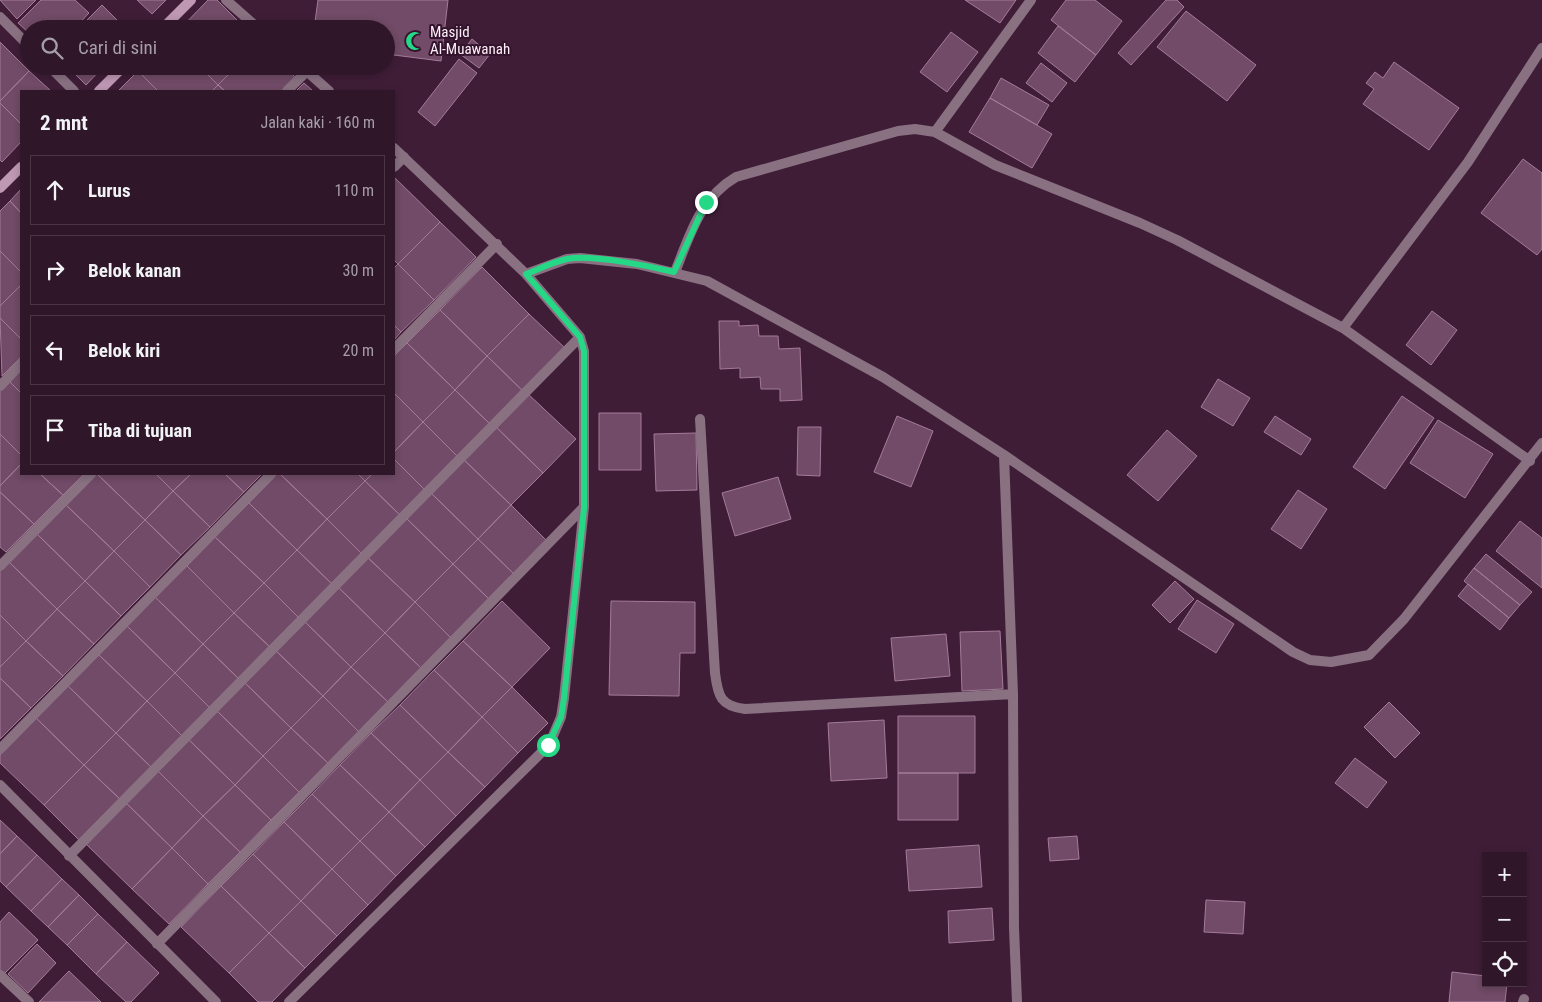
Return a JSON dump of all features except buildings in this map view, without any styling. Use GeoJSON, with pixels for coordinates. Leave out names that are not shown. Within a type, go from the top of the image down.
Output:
{"type":"FeatureCollection","features":[{"type":"Feature","properties":{"kind":"street"},"geometry":{"type":"LineString","coordinates":[[171,20],[191,0]]}},
{"type":"Feature","properties":{"kind":"street"},"geometry":{"type":"LineString","coordinates":[[226,0],[249,20]]}},
{"type":"Feature","properties":{"kind":"street"},"geometry":{"type":"LineString","coordinates":[[935,132],[1031,0]]}},
{"type":"Feature","properties":{"kind":"street"},"geometry":{"type":"LineString","coordinates":[[0,17],[20,37]]}},
{"type":"Feature","properties":{"kind":"street"},"geometry":{"type":"LineString","coordinates":[[1342,328],[1468,162],[1542,48]]}},
{"type":"Feature","properties":{"kind":"street"},"geometry":{"type":"LineString","coordinates":[[58,75],[73,90]]}},
{"type":"Feature","properties":{"kind":"street"},"geometry":{"type":"LineString","coordinates":[[100,90],[115,75]]}},
{"type":"Feature","properties":{"kind":"street"},"geometry":{"type":"LineString","coordinates":[[288,90],[299,75]]}},
{"type":"Feature","properties":{"kind":"street"},"geometry":{"type":"LineString","coordinates":[[311,75],[329,90]]}},
{"type":"Feature","properties":{"kind":"street"},"geometry":{"type":"LineString","coordinates":[[674,272],[706,202],[723,184],[736,177],[898,131],[915,129],[935,132],[995,165],[1140,223],[1177,240],[1342,328],[1530,460]]}},
{"type":"Feature","properties":{"kind":"street"},"geometry":{"type":"LineString","coordinates":[[289,1002],[548,745],[561,717],[564,698],[584,508],[584,351],[580,337],[526,274],[497,244],[395,149]]}},
{"type":"Feature","properties":{"kind":"street"},"geometry":{"type":"LineString","coordinates":[[395,166],[404,157]]}},
{"type":"Feature","properties":{"kind":"street"},"geometry":{"type":"LineString","coordinates":[[1,186],[20,168]]}},
{"type":"Feature","properties":{"kind":"street"},"geometry":{"type":"LineString","coordinates":[[395,348],[497,244]]}},
{"type":"Feature","properties":{"kind":"street"},"geometry":{"type":"LineString","coordinates":[[526,274],[567,259],[580,258],[637,264],[707,282],[883,377],[1004,455],[1293,652],[1310,660],[1331,662],[1369,655],[1404,620],[1542,443]]}},
{"type":"Feature","properties":{"kind":"street"},"geometry":{"type":"LineString","coordinates":[[69,856],[580,337]]}},
{"type":"Feature","properties":{"kind":"street"},"geometry":{"type":"LineString","coordinates":[[0,386],[20,365]]}},
{"type":"Feature","properties":{"kind":"street"},"geometry":{"type":"LineString","coordinates":[[700,419],[715,673],[717,690],[722,700],[730,707],[745,710],[1013,694]]}},
{"type":"Feature","properties":{"kind":"street"},"geometry":{"type":"LineString","coordinates":[[1004,455],[1013,694],[1014,928],[1017,1002]]}},
{"type":"Feature","properties":{"kind":"street"},"geometry":{"type":"LineString","coordinates":[[0,566],[90,475]]}},
{"type":"Feature","properties":{"kind":"street"},"geometry":{"type":"LineString","coordinates":[[0,749],[270,475]]}},
{"type":"Feature","properties":{"kind":"street"},"geometry":{"type":"LineString","coordinates":[[157,944],[584,508]]}},
{"type":"Feature","properties":{"kind":"street"},"geometry":{"type":"LineString","coordinates":[[0,785],[216,1002]]}},
{"type":"Feature","properties":{"kind":"street"},"geometry":{"type":"LineString","coordinates":[[0,976],[29,1002]]}},
{"type":"Feature","properties":{"kind":"place","name":"Masjid Al-Muawanah"},"geometry":{"type":"Point","coordinates":[415,41]}},
{"type":"Feature","properties":{"kind":"route"},"geometry":{"type":"LineString","coordinates":[[548,745],[561,717],[564,698],[584,508],[584,351],[580,337],[526,274],[567,259],[580,258],[637,264],[674,272],[696,219],[706,202]]}}]}
